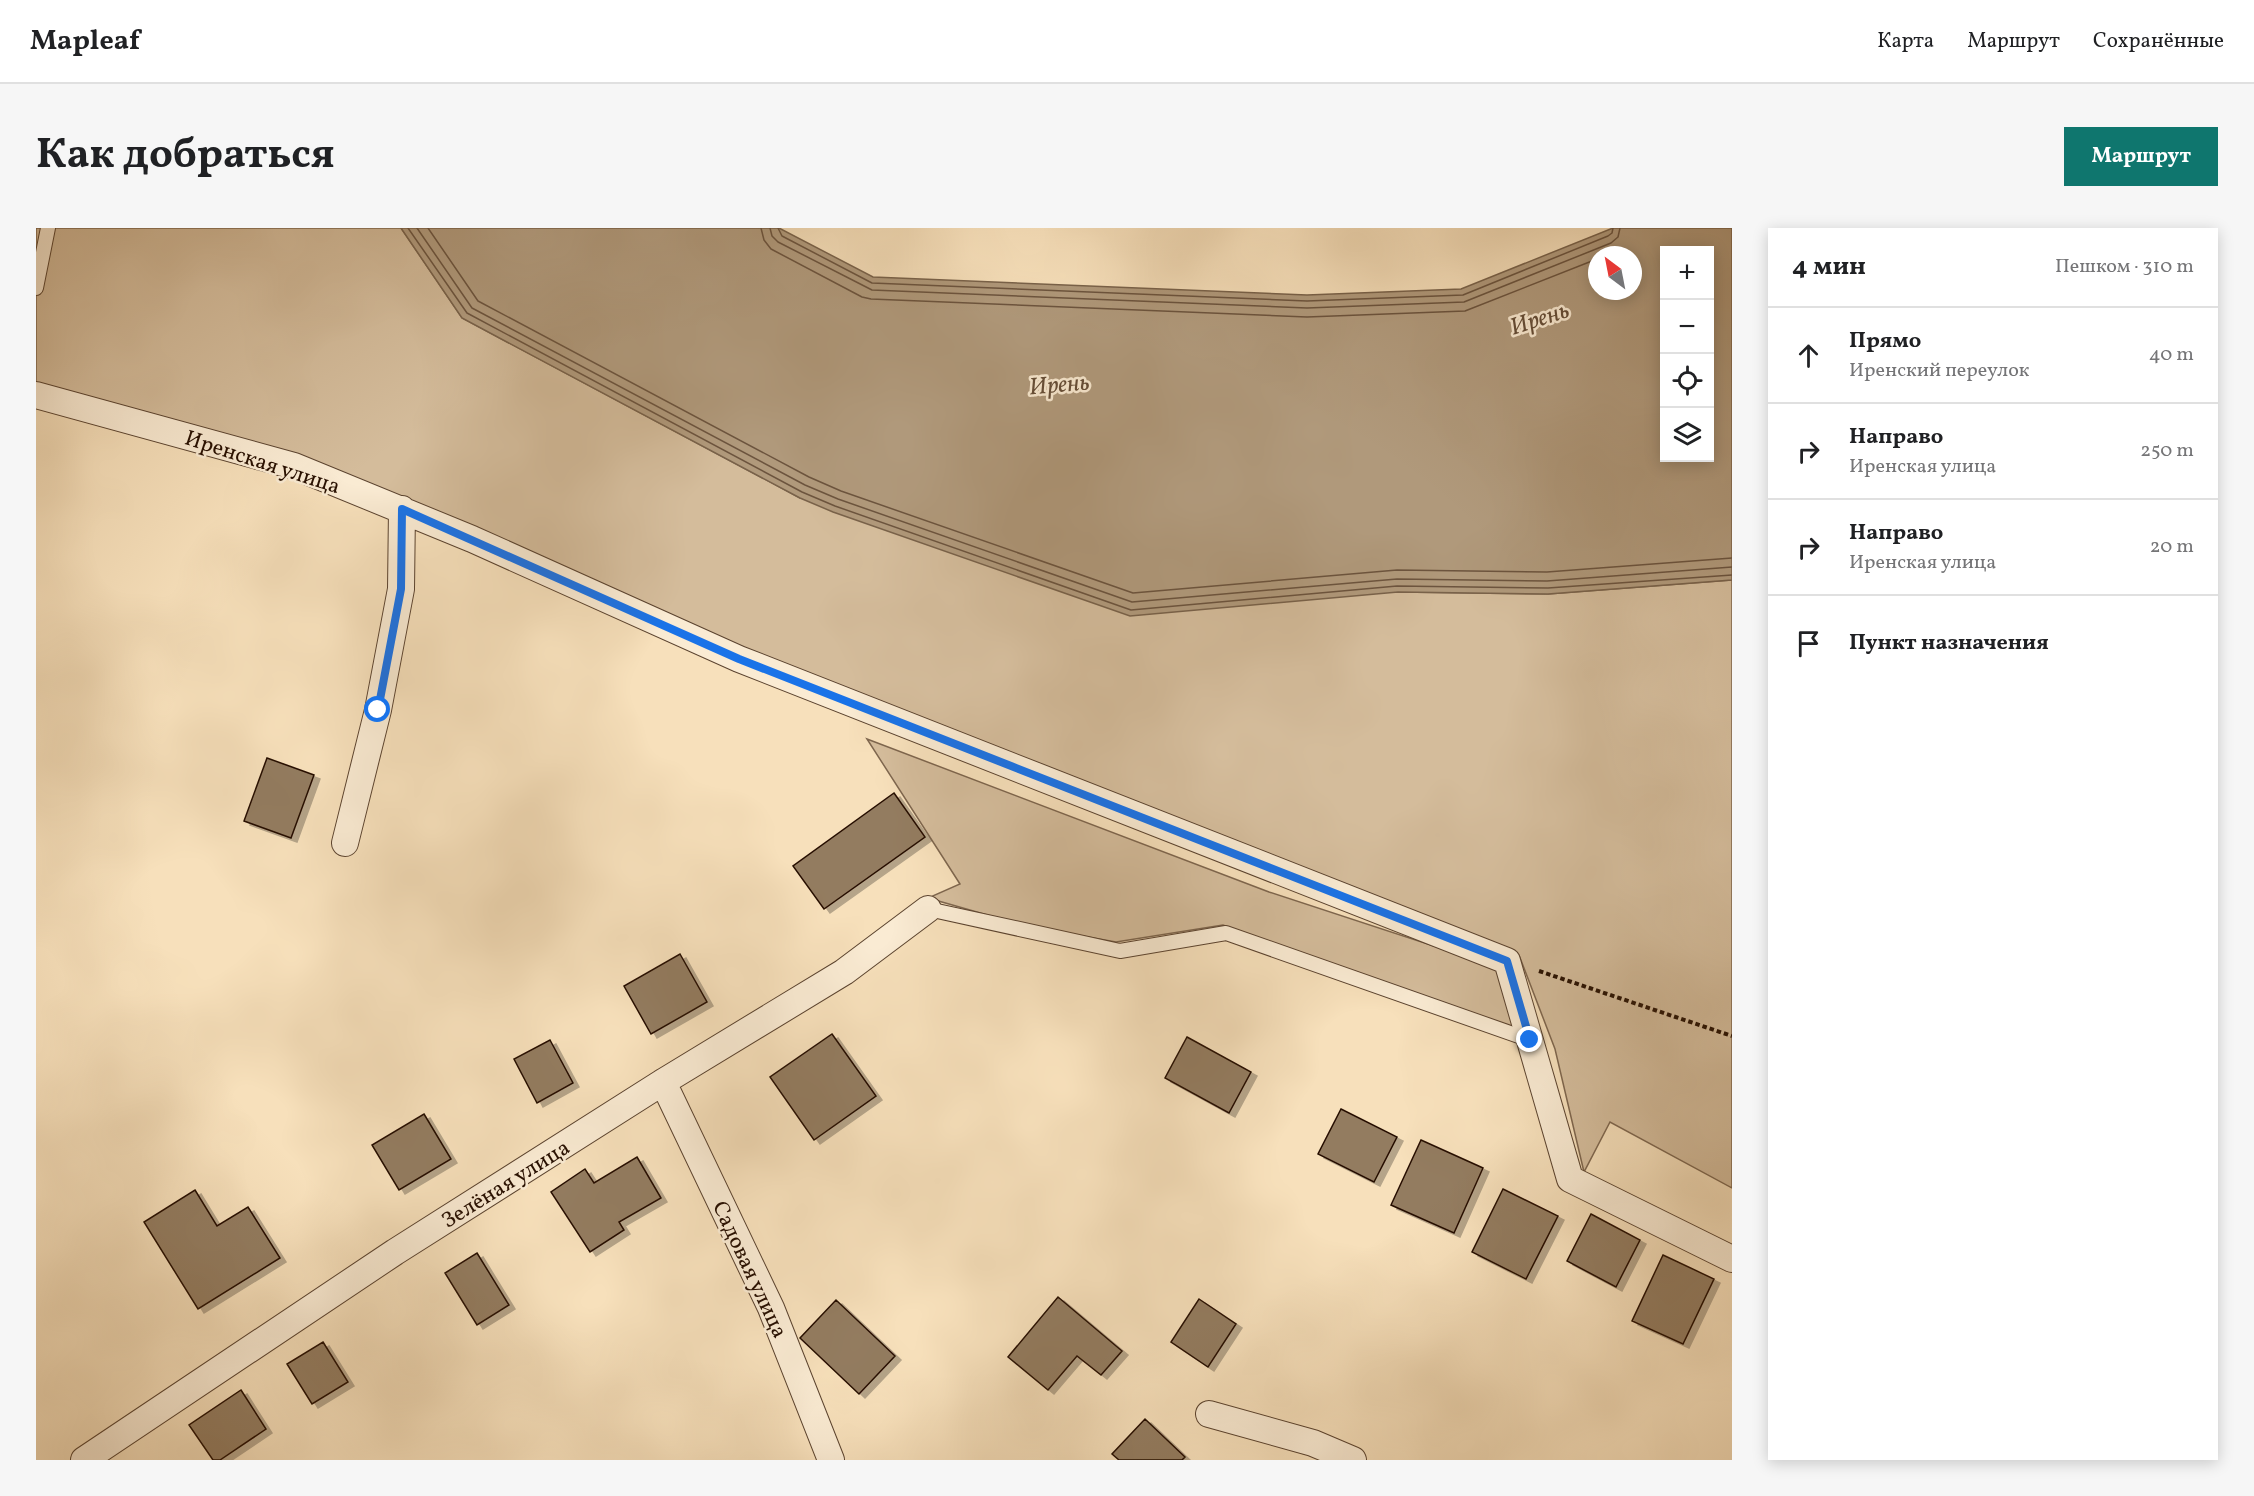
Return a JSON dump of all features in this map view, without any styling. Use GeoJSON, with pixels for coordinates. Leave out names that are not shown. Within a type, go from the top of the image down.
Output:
{"type":"FeatureCollection","features":[{"type":"Feature","properties":{"kind":"street","name":"Иренская улица"},"geometry":{"type":"LineString","coordinates":[[36,395],[294,466],[402,509],[739,659],[1507,961]]}},
{"type":"Feature","properties":{"kind":"street"},"geometry":{"type":"LineString","coordinates":[[345,843],[378,710],[401,589],[402,509]]}},
{"type":"Feature","properties":{"kind":"street","name":"Зелёная улица"},"geometry":{"type":"LineString","coordinates":[[84,1460],[395,1252],[663,1082],[843,972],[928,909]]}},
{"type":"Feature","properties":{"kind":"street"},"geometry":{"type":"LineString","coordinates":[[1507,961],[1570,1179],[1732,1259]]}},
{"type":"Feature","properties":{"kind":"street","name":"Садовая улица"},"geometry":{"type":"LineString","coordinates":[[663,1082],[771,1308],[831,1460]]}},
{"type":"Feature","properties":{"kind":"street"},"geometry":{"type":"LineString","coordinates":[[1209,1414],[1313,1443],[1353,1460]]}},
{"type":"Feature","properties":{"kind":"lane"},"geometry":{"type":"LineString","coordinates":[[36,288],[48,228]]}},
{"type":"Feature","properties":{"kind":"lane"},"geometry":{"type":"LineString","coordinates":[[928,909],[1120,951],[1226,933],[1530,1040]]}},
{"type":"Feature","properties":{"kind":"path"},"geometry":{"type":"LineString","coordinates":[[1507,961],[1732,1036]]}},
{"type":"Feature","properties":{"kind":"shaded area"},"geometry":{"type":"Polygon","coordinates":[[[36,228],[401,228],[462,318],[800,498],[1398,592],[1548,594],[1732,580],[1732,1188],[1610,1122],[1584,1172],[1555,1049],[1519,955],[1315,886],[472,539],[36,387],[36,228]]]}},
{"type":"Feature","properties":{"kind":"shaded area"},"geometry":{"type":"Polygon","coordinates":[[[867,739],[1269,892],[1501,968],[1522,1033],[1223,925],[1116,942],[1026,926],[928,898],[960,884],[867,739]]]}},
{"type":"Feature","properties":{"kind":"water","name":"Ирень"},"geometry":{"type":"Polygon","coordinates":[[[401,228],[779,228],[873,277],[1307,295],[1461,289],[1613,228],[1732,228],[1732,580],[1548,594],[1398,592],[1130,616],[833,512],[800,498],[462,318],[401,228]]]}},
{"type":"Feature","properties":{"kind":"building"},"geometry":{"type":"Polygon","coordinates":[[[267,758],[314,775],[291,838],[244,821],[267,758]]]}},
{"type":"Feature","properties":{"kind":"building"},"geometry":{"type":"Polygon","coordinates":[[[894,793],[925,837],[824,909],[793,866],[894,793]]]}},
{"type":"Feature","properties":{"kind":"building"},"geometry":{"type":"Polygon","coordinates":[[[680,954],[707,1002],[651,1034],[624,986],[680,954]]]}},
{"type":"Feature","properties":{"kind":"building"},"geometry":{"type":"Polygon","coordinates":[[[832,1034],[876,1096],[814,1140],[770,1077],[832,1034]]]}},
{"type":"Feature","properties":{"kind":"building"},"geometry":{"type":"Polygon","coordinates":[[[1187,1037],[1251,1072],[1229,1113],[1165,1078],[1187,1037]]]}},
{"type":"Feature","properties":{"kind":"building"},"geometry":{"type":"Polygon","coordinates":[[[550,1040],[573,1083],[537,1103],[514,1059],[550,1040]]]}},
{"type":"Feature","properties":{"kind":"building"},"geometry":{"type":"Polygon","coordinates":[[[1341,1109],[1397,1137],[1374,1182],[1318,1154],[1341,1109]]]}},
{"type":"Feature","properties":{"kind":"building"},"geometry":{"type":"Polygon","coordinates":[[[424,1114],[451,1159],[399,1190],[372,1145],[424,1114]]]}},
{"type":"Feature","properties":{"kind":"building"},"geometry":{"type":"Polygon","coordinates":[[[1421,1140],[1483,1168],[1454,1233],[1391,1205],[1421,1140]]]}},
{"type":"Feature","properties":{"kind":"building"},"geometry":{"type":"Polygon","coordinates":[[[637,1157],[661,1198],[619,1222],[624,1230],[590,1252],[551,1192],[585,1169],[594,1183],[637,1157]]]}},
{"type":"Feature","properties":{"kind":"building"},"geometry":{"type":"Polygon","coordinates":[[[1503,1189],[1558,1216],[1526,1279],[1472,1252],[1503,1189]]]}},
{"type":"Feature","properties":{"kind":"building"},"geometry":{"type":"Polygon","coordinates":[[[195,1190],[217,1226],[248,1207],[280,1258],[198,1309],[144,1222],[195,1190]]]}},
{"type":"Feature","properties":{"kind":"building"},"geometry":{"type":"Polygon","coordinates":[[[1591,1214],[1640,1240],[1616,1287],[1567,1261],[1591,1214]]]}},
{"type":"Feature","properties":{"kind":"building"},"geometry":{"type":"Polygon","coordinates":[[[477,1253],[509,1305],[477,1325],[445,1273],[477,1253]]]}},
{"type":"Feature","properties":{"kind":"building"},"geometry":{"type":"Polygon","coordinates":[[[1663,1255],[1714,1279],[1683,1344],[1632,1321],[1663,1255]]]}},
{"type":"Feature","properties":{"kind":"building"},"geometry":{"type":"Polygon","coordinates":[[[1058,1297],[1122,1351],[1101,1375],[1077,1356],[1048,1390],[1008,1357],[1058,1297]]]}},
{"type":"Feature","properties":{"kind":"building"},"geometry":{"type":"Polygon","coordinates":[[[1199,1299],[1236,1324],[1208,1367],[1171,1342],[1199,1299]]]}},
{"type":"Feature","properties":{"kind":"building"},"geometry":{"type":"Polygon","coordinates":[[[836,1300],[895,1356],[859,1394],[800,1338],[836,1300]]]}},
{"type":"Feature","properties":{"kind":"building"},"geometry":{"type":"Polygon","coordinates":[[[323,1342],[348,1382],[312,1404],[287,1364],[323,1342]]]}},
{"type":"Feature","properties":{"kind":"building"},"geometry":{"type":"Polygon","coordinates":[[[241,1390],[266,1429],[220,1460],[213,1460],[189,1425],[241,1390]]]}},
{"type":"Feature","properties":{"kind":"building"},"geometry":{"type":"Polygon","coordinates":[[[1145,1419],[1185,1457],[1182,1460],[1119,1460],[1112,1454],[1145,1419]]]}},
{"type":"Feature","properties":{"kind":"route"},"geometry":{"type":"LineString","coordinates":[[378,710],[401,589],[402,509],[739,659],[1507,961],[1530,1040]]}}]}
